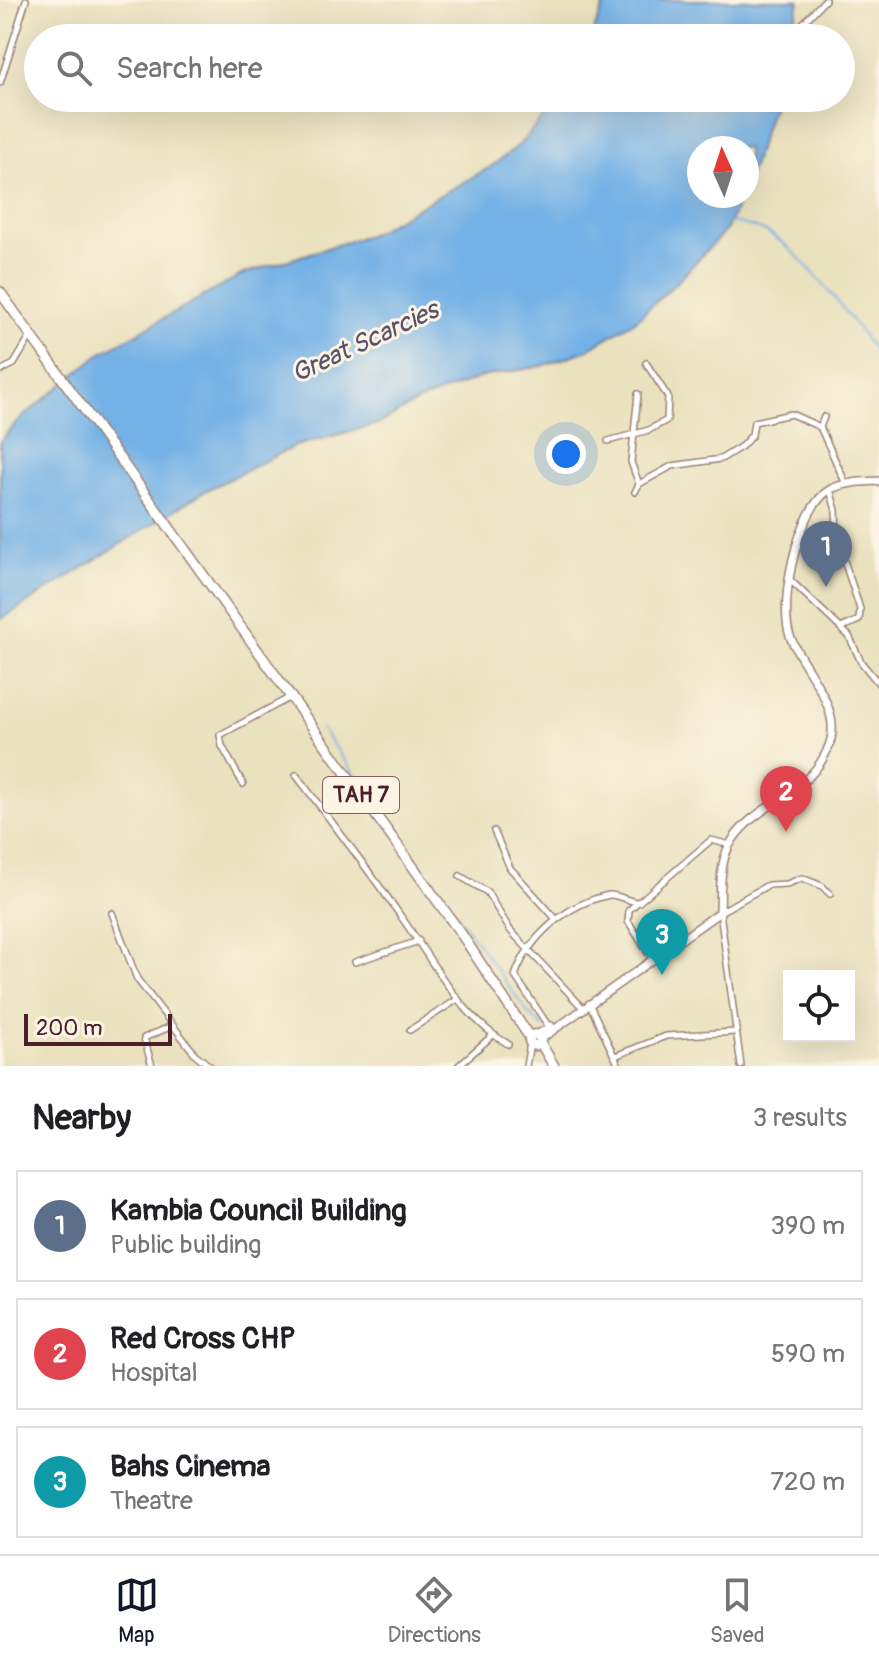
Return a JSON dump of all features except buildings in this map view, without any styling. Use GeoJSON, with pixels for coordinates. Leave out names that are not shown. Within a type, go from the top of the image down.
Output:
{"type":"FeatureCollection","features":[{"type":"Feature","properties":{"kind":"highway","name":"TAH 7"},"geometry":{"type":"LineString","coordinates":[[0,292],[551,1063]]}},
{"type":"Feature","properties":{"kind":"main road"},"geometry":{"type":"LineString","coordinates":[[536,1040],[720,912],[722,872],[730,845],[744,828],[811,778],[823,759],[833,732],[823,697],[790,636],[786,619],[790,580],[809,511],[830,490],[847,484],[879,481]]}},
{"type":"Feature","properties":{"kind":"street"},"geometry":{"type":"LineString","coordinates":[[0,83],[26,0]]}},
{"type":"Feature","properties":{"kind":"street"},"geometry":{"type":"LineString","coordinates":[[802,24],[825,0]]}},
{"type":"Feature","properties":{"kind":"street"},"geometry":{"type":"LineString","coordinates":[[0,371],[14,364],[32,334]]}},
{"type":"Feature","properties":{"kind":"street"},"geometry":{"type":"LineString","coordinates":[[608,441],[659,426],[669,414],[668,397],[646,363]]}},
{"type":"Feature","properties":{"kind":"street"},"geometry":{"type":"LineString","coordinates":[[638,394],[631,462],[639,484]]}},
{"type":"Feature","properties":{"kind":"street"},"geometry":{"type":"LineString","coordinates":[[635,492],[639,484],[672,466],[694,461],[708,464],[721,459],[742,446],[752,435],[754,422],[791,414],[820,427],[847,484]]}},
{"type":"Feature","properties":{"kind":"street"},"geometry":{"type":"LineString","coordinates":[[820,427],[824,417]]}},
{"type":"Feature","properties":{"kind":"street"},"geometry":{"type":"LineString","coordinates":[[830,490],[836,510],[837,539],[860,609],[859,620],[841,628]]}},
{"type":"Feature","properties":{"kind":"street"},"geometry":{"type":"LineString","coordinates":[[790,580],[841,628],[879,684]]}},
{"type":"Feature","properties":{"kind":"street"},"geometry":{"type":"LineString","coordinates":[[243,784],[222,746],[220,735],[289,698]]}},
{"type":"Feature","properties":{"kind":"street"},"geometry":{"type":"LineString","coordinates":[[296,775],[458,999],[493,1035],[508,1044]]}},
{"type":"Feature","properties":{"kind":"street"},"geometry":{"type":"LineString","coordinates":[[494,831],[510,868],[556,919]]}},
{"type":"Feature","properties":{"kind":"street"},"geometry":{"type":"LineString","coordinates":[[652,959],[628,921],[629,910],[711,840],[730,845]]}},
{"type":"Feature","properties":{"kind":"street"},"geometry":{"type":"LineString","coordinates":[[460,876],[487,892],[510,930],[586,1005],[619,1066]]}},
{"type":"Feature","properties":{"kind":"street"},"geometry":{"type":"LineString","coordinates":[[741,1066],[720,912],[768,885],[802,878],[822,886],[830,894]]}},
{"type":"Feature","properties":{"kind":"street"},"geometry":{"type":"LineString","coordinates":[[553,1026],[515,976],[537,937],[556,919],[612,894],[639,902]]}},
{"type":"Feature","properties":{"kind":"street"},"geometry":{"type":"LineString","coordinates":[[112,913],[137,979],[172,1026],[210,1066]]}},
{"type":"Feature","properties":{"kind":"street"},"geometry":{"type":"LineString","coordinates":[[355,962],[419,941]]}},
{"type":"Feature","properties":{"kind":"street"},"geometry":{"type":"LineString","coordinates":[[410,1030],[458,999]]}},
{"type":"Feature","properties":{"kind":"street"},"geometry":{"type":"LineString","coordinates":[[152,1066],[144,1038],[147,1033],[172,1026]]}},
{"type":"Feature","properties":{"kind":"street"},"geometry":{"type":"LineString","coordinates":[[615,1056],[666,1036],[736,1032]]}},
{"type":"Feature","properties":{"kind":"street"},"geometry":{"type":"LineString","coordinates":[[458,1066],[493,1035]]}},
{"type":"Feature","properties":{"kind":"street"},"geometry":{"type":"LineString","coordinates":[[526,1066],[536,1040]]}},
{"type":"Feature","properties":{"kind":"water"},"geometry":{"type":"Polygon","coordinates":[[[606,0],[799,0],[795,24],[597,24],[606,0]]]}},
{"type":"Feature","properties":{"kind":"water","name":"Great Scarcies"},"geometry":{"type":"Polygon","coordinates":[[[548,112],[770,112],[759,146],[759,136],[687,136],[687,208],[736,208],[727,229],[635,321],[585,351],[542,366],[481,377],[419,401],[378,424],[295,446],[205,491],[0,620],[0,441],[19,420],[100,354],[243,274],[369,235],[492,166],[519,145],[548,112]]]}},
{"type":"Feature","properties":{"kind":"waterway"},"geometry":{"type":"LineString","coordinates":[[728,221],[764,231],[794,253],[827,289],[879,359]]}},
{"type":"Feature","properties":{"kind":"waterway"},"geometry":{"type":"LineString","coordinates":[[321,728],[529,1014],[543,1027]]}},
{"type":"Feature","properties":{"kind":"place","name":"Kambia Council Building"},"geometry":{"type":"Point","coordinates":[826,587]}},
{"type":"Feature","properties":{"kind":"place","name":"Red Cross CHP"},"geometry":{"type":"Point","coordinates":[786,832]}},
{"type":"Feature","properties":{"kind":"place","name":"Bahs Cinema"},"geometry":{"type":"Point","coordinates":[662,975]}}]}
